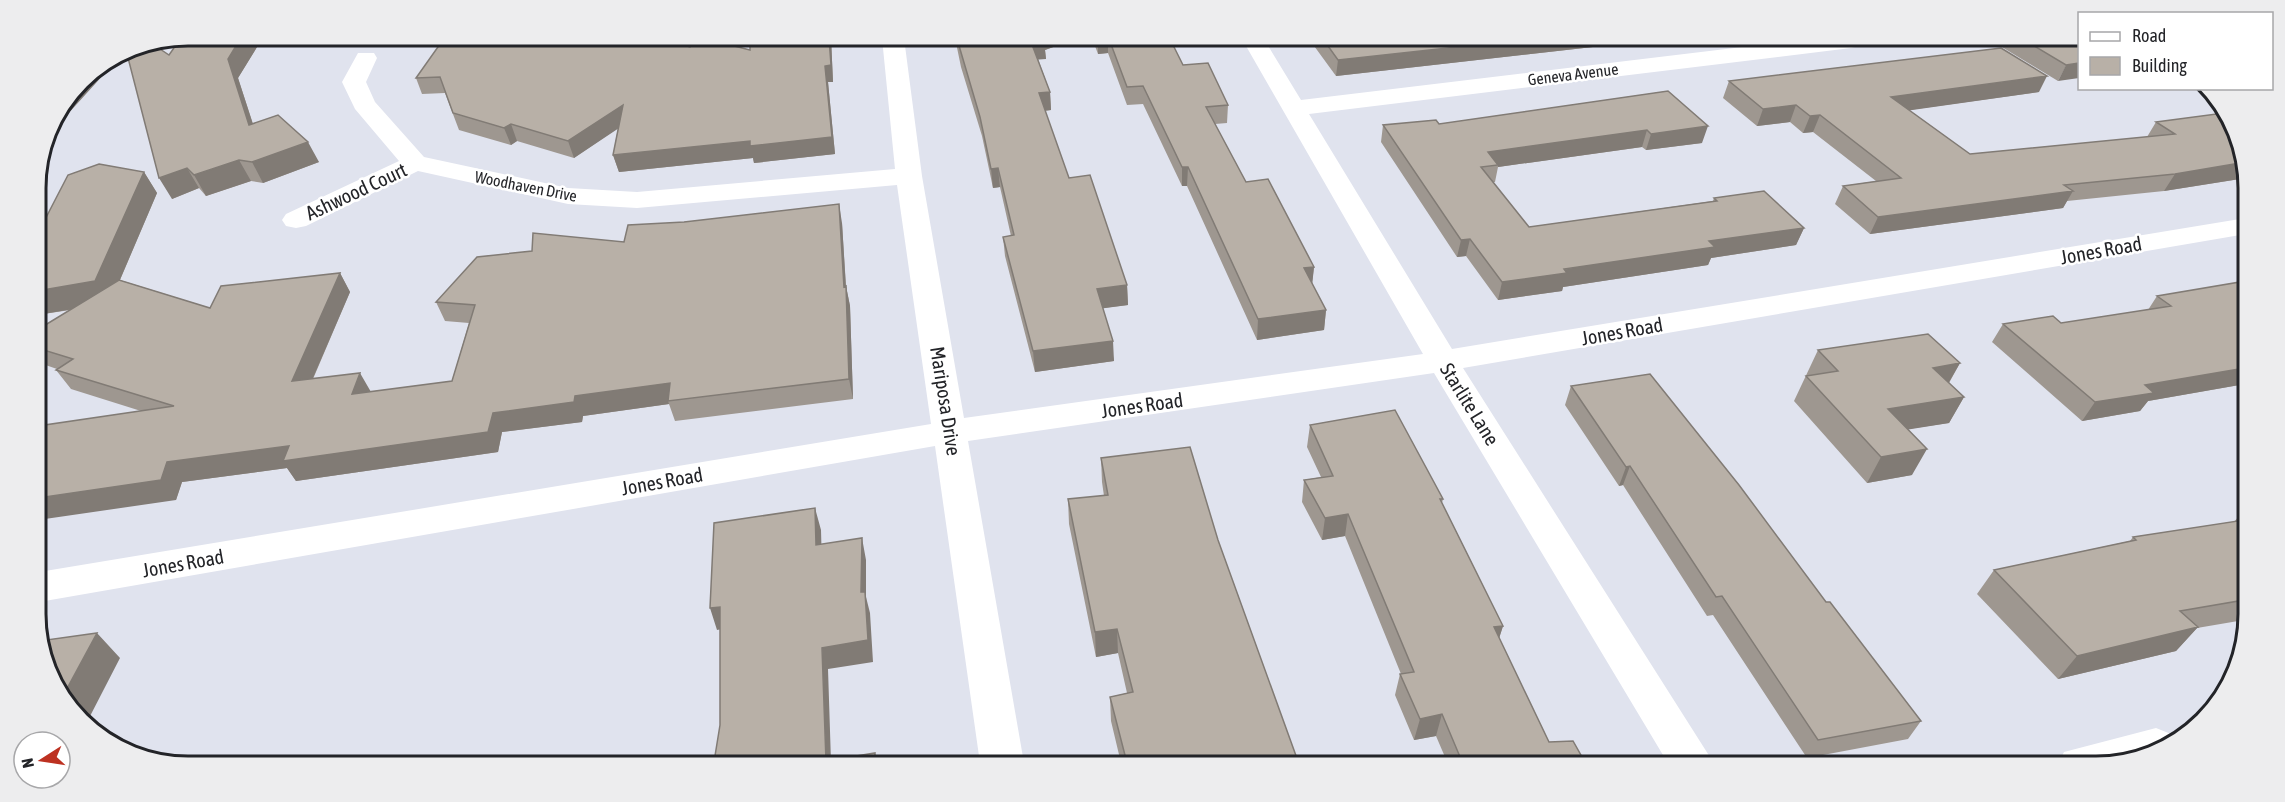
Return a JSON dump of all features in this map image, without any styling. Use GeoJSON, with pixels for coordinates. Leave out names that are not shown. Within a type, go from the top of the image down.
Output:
{"type":"FeatureCollection","features":[{"type":"Feature","properties":{"kind":"street","name":"Mariposa Drive"},"geometry":{"type":"LineString","coordinates":[[894,46],[909,176],[1001,756]]}},
{"type":"Feature","properties":{"kind":"street","name":"Starlite Lane"},"geometry":{"type":"LineString","coordinates":[[1257,46],[1443,361],[1687,755]]}},
{"type":"Feature","properties":{"kind":"street","name":"Geneva Avenue"},"geometry":{"type":"LineString","coordinates":[[1295,108],[1802,46]]}},
{"type":"Feature","properties":{"kind":"street"},"geometry":{"type":"LineString","coordinates":[[366,58],[354,82],[364,104],[415,163]]}},
{"type":"Feature","properties":{"kind":"street","name":"Woodhaven Drive"},"geometry":{"type":"LineString","coordinates":[[415,163],[568,196],[637,200],[909,176]]}},
{"type":"Feature","properties":{"kind":"street","name":"Ashwood Court"},"geometry":{"type":"LineString","coordinates":[[296,220],[415,163]]}},
{"type":"Feature","properties":{"kind":"street","name":"Jones Road"},"geometry":{"type":"LineString","coordinates":[[46,586],[951,432],[1443,361],[2238,227]]}},
{"type":"Feature","properties":{"kind":"building"},"geometry":{"type":"Polygon","coordinates":[[[236,46],[228,59],[249,125],[278,115],[308,142],[252,162],[239,160],[194,175],[187,168],[159,178],[128,60],[161,50],[169,55],[174,48],[236,46]]]}},
{"type":"Feature","properties":{"kind":"building"},"geometry":{"type":"Polygon","coordinates":[[[439,46],[734,46],[750,50],[750,46],[830,46],[831,65],[825,66],[832,137],[750,146],[750,141],[613,155],[623,105],[568,141],[511,124],[504,128],[453,113],[440,77],[416,78],[439,46]]]}},
{"type":"Feature","properties":{"kind":"building"},"geometry":{"type":"Polygon","coordinates":[[[959,46],[1033,46],[1050,92],[1039,93],[1069,178],[1090,175],[1127,285],[1097,289],[1113,341],[1033,351],[1003,237],[1014,235],[998,168],[991,169],[980,117],[959,46]]]}},
{"type":"Feature","properties":{"kind":"building"},"geometry":{"type":"Polygon","coordinates":[[[1112,46],[1174,46],[1183,65],[1208,63],[1228,105],[1206,107],[1246,182],[1268,179],[1314,267],[1304,268],[1326,310],[1258,319],[1188,167],[1182,167],[1143,86],[1127,87],[1112,46]]]}},
{"type":"Feature","properties":{"kind":"building"},"geometry":{"type":"Polygon","coordinates":[[[1328,46],[1466,46],[1338,60],[1328,46]]]}},
{"type":"Feature","properties":{"kind":"building"},"geometry":{"type":"Polygon","coordinates":[[[2034,46],[2078,46],[2078,63],[2066,65],[2034,46]]]}},
{"type":"Feature","properties":{"kind":"building"},"geometry":{"type":"Polygon","coordinates":[[[2001,48],[2047,76],[1891,97],[1970,154],[2175,134],[2156,122],[2217,114],[2231,143],[2236,164],[2175,174],[2064,185],[2073,191],[1878,217],[1843,186],[1901,178],[1820,115],[1810,116],[1796,105],[1763,109],[1729,81],[2001,48]]]}},
{"type":"Feature","properties":{"kind":"building"},"geometry":{"type":"Polygon","coordinates":[[[1668,91],[1708,126],[1651,134],[1647,130],[1488,152],[1498,165],[1481,167],[1529,227],[1717,201],[1714,198],[1764,191],[1804,228],[1709,241],[1715,247],[1564,269],[1567,273],[1502,282],[1470,239],[1461,240],[1383,125],[1436,120],[1439,124],[1668,91]]]}},
{"type":"Feature","properties":{"kind":"building"},"geometry":{"type":"Polygon","coordinates":[[[99,164],[144,172],[95,281],[47,289],[47,216],[68,175],[99,164]]]}},
{"type":"Feature","properties":{"kind":"building"},"geometry":{"type":"Polygon","coordinates":[[[839,204],[844,287],[846,286],[849,379],[668,401],[670,383],[575,396],[574,402],[493,413],[488,432],[283,461],[289,446],[167,462],[161,480],[46,497],[46,425],[174,406],[56,370],[73,359],[47,351],[47,324],[119,280],[210,308],[221,286],[340,273],[292,381],[360,373],[352,394],[452,381],[475,305],[436,302],[477,257],[532,251],[533,233],[624,242],[628,225],[684,222],[839,204]]]}},
{"type":"Feature","properties":{"kind":"building"},"geometry":{"type":"Polygon","coordinates":[[[2238,282],[2238,369],[2145,385],[2154,393],[2095,402],[2003,324],[2053,316],[2061,323],[2171,306],[2157,296],[2238,282]]]}},
{"type":"Feature","properties":{"kind":"building"},"geometry":{"type":"Polygon","coordinates":[[[1928,334],[1960,363],[1933,368],[1964,397],[1888,409],[1927,449],[1881,457],[1806,376],[1838,371],[1818,350],[1928,334]]]}},
{"type":"Feature","properties":{"kind":"building"},"geometry":{"type":"Polygon","coordinates":[[[1650,374],[1739,485],[1826,602],[1830,602],[1921,721],[1818,740],[1722,596],[1716,597],[1630,466],[1626,467],[1571,386],[1650,374]]]}},
{"type":"Feature","properties":{"kind":"building"},"geometry":{"type":"Polygon","coordinates":[[[1395,410],[1443,499],[1440,499],[1503,626],[1494,627],[1549,742],[1573,741],[1581,755],[1459,755],[1442,714],[1420,719],[1400,674],[1414,672],[1348,514],[1325,518],[1304,480],[1333,476],[1310,425],[1395,410]]]}},
{"type":"Feature","properties":{"kind":"building"},"geometry":{"type":"Polygon","coordinates":[[[1190,447],[1218,540],[1296,755],[1125,756],[1110,697],[1133,692],[1117,629],[1095,632],[1068,499],[1108,495],[1101,458],[1190,447]]]}},
{"type":"Feature","properties":{"kind":"building"},"geometry":{"type":"Polygon","coordinates":[[[815,508],[816,545],[862,538],[861,592],[865,592],[868,640],[822,648],[826,756],[715,756],[720,725],[720,607],[710,608],[714,523],[815,508]]]}},
{"type":"Feature","properties":{"kind":"building"},"geometry":{"type":"Polygon","coordinates":[[[2238,521],[2238,601],[2180,611],[2198,627],[2077,656],[1994,570],[2136,540],[2133,537],[2238,521]]]}},
{"type":"Feature","properties":{"kind":"building"},"geometry":{"type":"Polygon","coordinates":[[[97,633],[67,688],[54,659],[49,640],[97,633]]]}}]}
